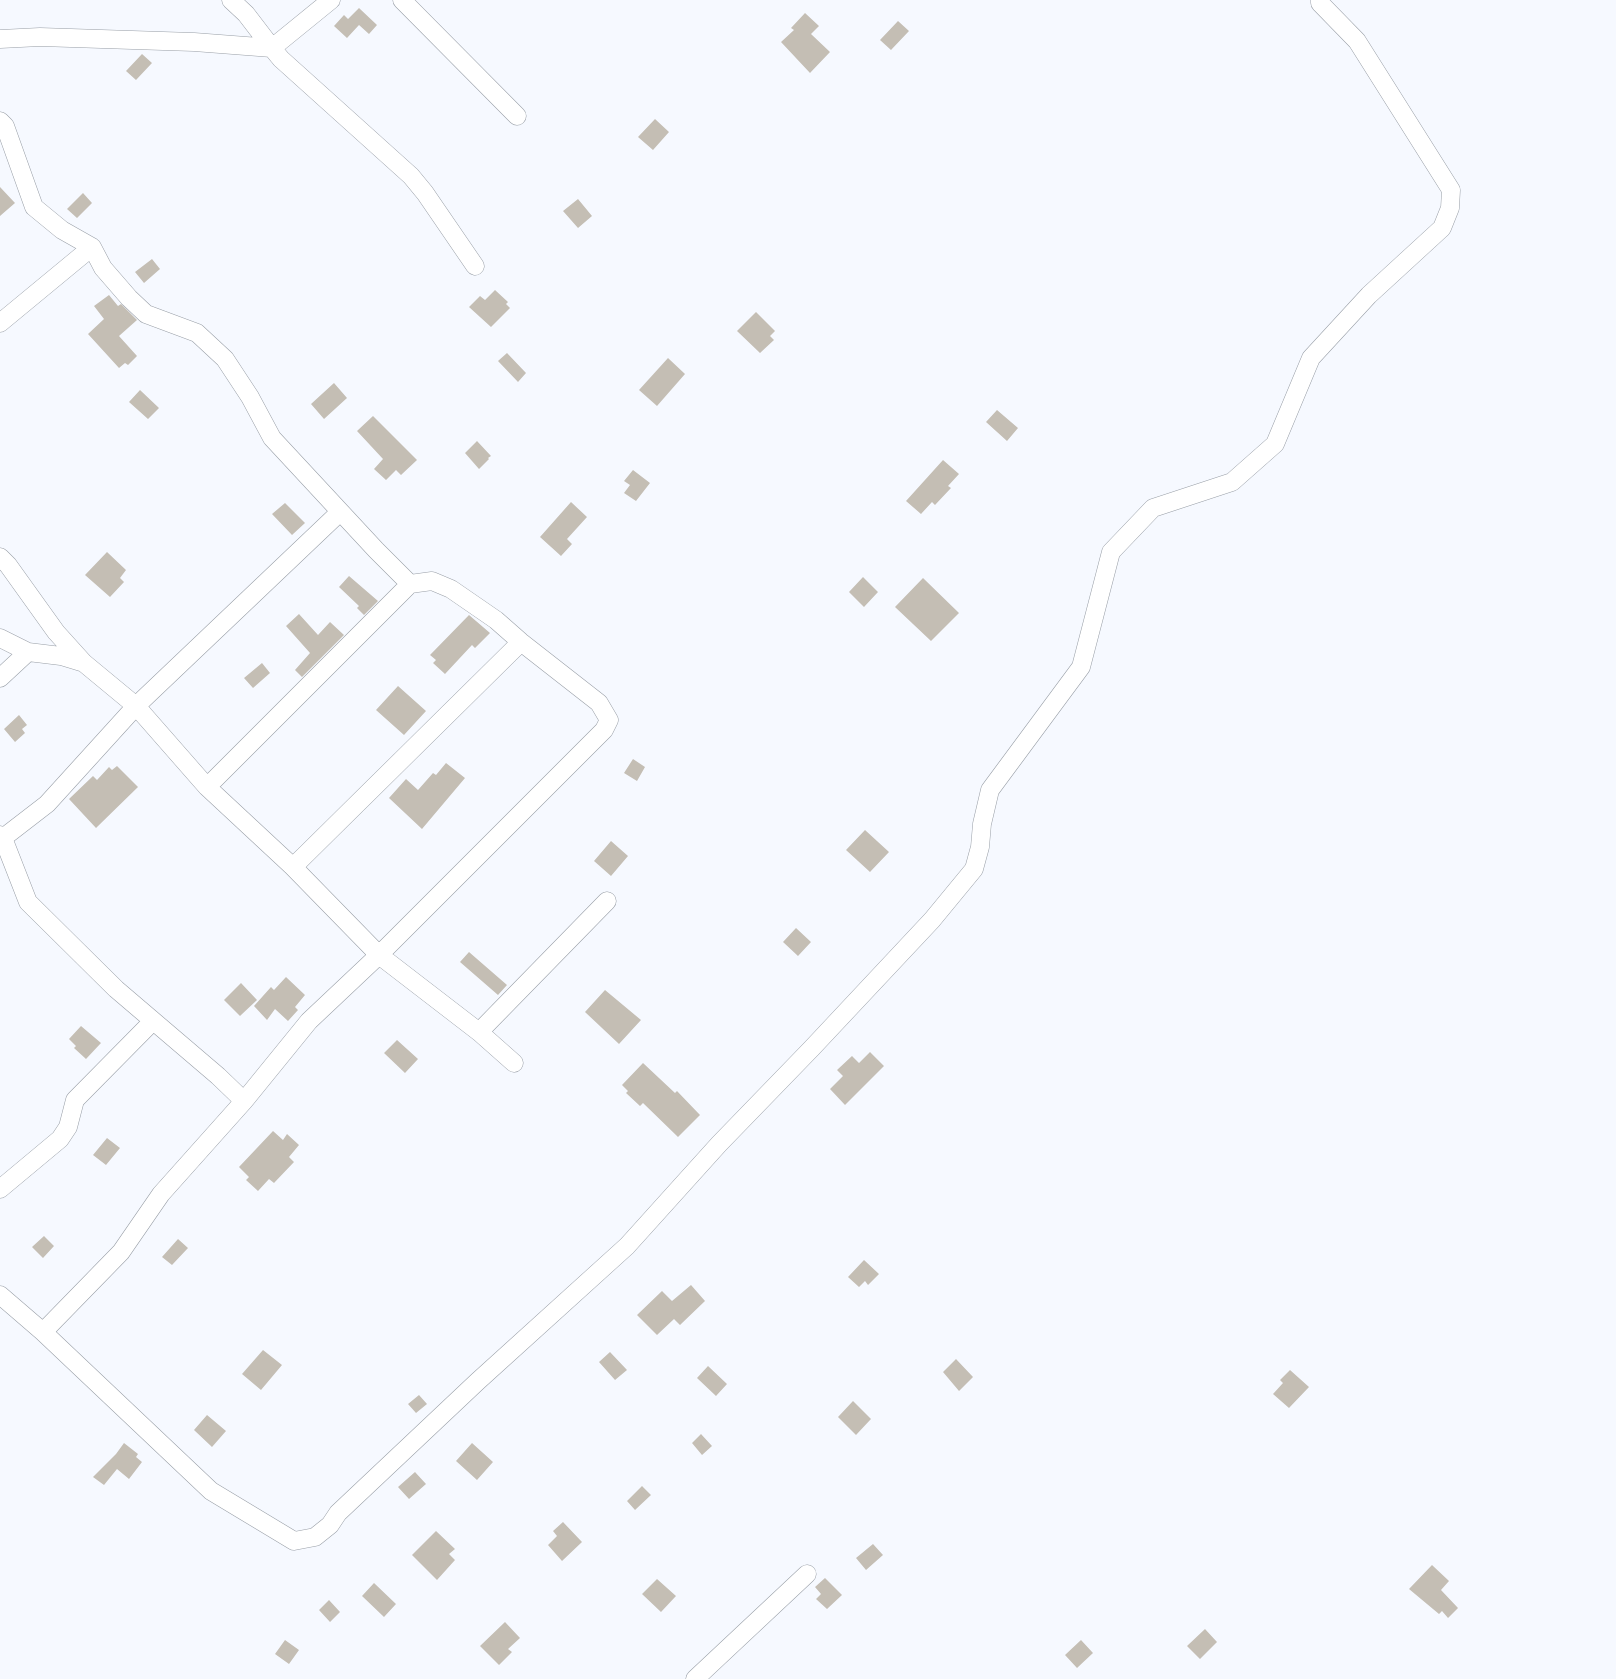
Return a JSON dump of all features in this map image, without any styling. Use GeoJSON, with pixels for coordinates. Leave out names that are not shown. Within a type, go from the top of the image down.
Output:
{"type":"FeatureCollection","features":[{"type":"Feature","properties":{"kind":"street"},"geometry":{"type":"LineString","coordinates":[[231,0],[246,14],[281,59],[411,176],[425,192],[475,266]]}},
{"type":"Feature","properties":{"kind":"street"},"geometry":{"type":"LineString","coordinates":[[0,38],[50,37],[194,42],[272,48],[331,0]]}},
{"type":"Feature","properties":{"kind":"street"},"geometry":{"type":"LineString","coordinates":[[402,0],[517,116]]}},
{"type":"Feature","properties":{"kind":"street"},"geometry":{"type":"LineString","coordinates":[[0,1295],[43,1332],[211,1491],[294,1541],[315,1537],[330,1525],[338,1513],[471,1388],[627,1246],[719,1144],[932,920],[974,869],[980,847],[982,824],[990,790],[1082,667],[1111,552],[1154,508],[1232,482],[1275,444],[1311,358],[1369,295],[1442,228],[1450,208],[1450,190],[1357,41],[1320,4],[1320,0]]}},
{"type":"Feature","properties":{"kind":"street"},"geometry":{"type":"LineString","coordinates":[[0,120],[5,126],[34,207],[62,230],[92,247],[103,268],[146,314],[198,333],[225,360],[250,397],[272,438],[410,584]]}},
{"type":"Feature","properties":{"kind":"street"},"geometry":{"type":"LineString","coordinates":[[0,323],[92,247]]}},
{"type":"Feature","properties":{"kind":"street"},"geometry":{"type":"LineString","coordinates":[[244,1101],[218,1076],[116,989],[28,902],[2,836],[46,804],[136,706],[340,512]]}},
{"type":"Feature","properties":{"kind":"street"},"geometry":{"type":"LineString","coordinates":[[0,557],[8,565],[56,632],[84,664],[136,706],[208,786],[293,867],[379,954],[479,1032],[514,1063]]}},
{"type":"Feature","properties":{"kind":"street"},"geometry":{"type":"LineString","coordinates":[[43,1332],[121,1252],[161,1194],[244,1101],[309,1021],[604,730],[609,720],[599,703],[496,620],[451,589],[432,581],[410,584],[208,786]]}},
{"type":"Feature","properties":{"kind":"street"},"geometry":{"type":"LineString","coordinates":[[0,638],[28,652],[54,655],[84,664]]}},
{"type":"Feature","properties":{"kind":"street"},"geometry":{"type":"LineString","coordinates":[[293,867],[521,642]]}},
{"type":"Feature","properties":{"kind":"street"},"geometry":{"type":"LineString","coordinates":[[0,678],[28,652]]}},
{"type":"Feature","properties":{"kind":"street"},"geometry":{"type":"LineString","coordinates":[[479,1032],[607,901]]}},
{"type":"Feature","properties":{"kind":"street"},"geometry":{"type":"LineString","coordinates":[[0,1189],[60,1139],[68,1127],[75,1100],[153,1021]]}},
{"type":"Feature","properties":{"kind":"street"},"geometry":{"type":"LineString","coordinates":[[695,1679],[807,1574]]}},
{"type":"Feature","properties":{"kind":"building"},"geometry":{"type":"Polygon","coordinates":[[[359,8],[377,25],[369,34],[359,25],[347,38],[334,26],[344,15],[348,19],[359,8]]]}},
{"type":"Feature","properties":{"kind":"building"},"geometry":{"type":"Polygon","coordinates":[[[805,13],[819,26],[811,34],[830,52],[810,73],[781,42],[794,30],[791,28],[805,13]]]}},
{"type":"Feature","properties":{"kind":"building"},"geometry":{"type":"Polygon","coordinates":[[[898,21],[909,31],[891,50],[880,40],[898,21]]]}},
{"type":"Feature","properties":{"kind":"building"},"geometry":{"type":"Polygon","coordinates":[[[142,54],[152,63],[136,80],[126,71],[142,54]]]}},
{"type":"Feature","properties":{"kind":"building"},"geometry":{"type":"Polygon","coordinates":[[[655,119],[669,132],[653,150],[638,137],[655,119]]]}},
{"type":"Feature","properties":{"kind":"building"},"geometry":{"type":"Polygon","coordinates":[[[0,187],[15,203],[0,216],[0,187]]]}},
{"type":"Feature","properties":{"kind":"building"},"geometry":{"type":"Polygon","coordinates":[[[83,193],[92,203],[77,218],[67,209],[83,193]]]}},
{"type":"Feature","properties":{"kind":"building"},"geometry":{"type":"Polygon","coordinates":[[[578,199],[592,216],[578,228],[563,211],[578,199]]]}},
{"type":"Feature","properties":{"kind":"building"},"geometry":{"type":"Polygon","coordinates":[[[152,259],[160,269],[144,283],[135,272],[152,259]]]}},
{"type":"Feature","properties":{"kind":"building"},"geometry":{"type":"Polygon","coordinates":[[[495,290],[508,302],[506,304],[510,308],[491,327],[469,307],[480,296],[485,300],[495,290]]]}},
{"type":"Feature","properties":{"kind":"building"},"geometry":{"type":"Polygon","coordinates":[[[109,295],[118,306],[121,304],[137,320],[119,336],[137,356],[128,365],[125,363],[119,368],[88,334],[104,319],[94,306],[109,295]]]}},
{"type":"Feature","properties":{"kind":"building"},"geometry":{"type":"Polygon","coordinates":[[[756,312],[775,331],[770,336],[774,340],[760,353],[737,331],[756,312]]]}},
{"type":"Feature","properties":{"kind":"building"},"geometry":{"type":"Polygon","coordinates":[[[507,353],[526,373],[518,382],[498,361],[507,353]]]}},
{"type":"Feature","properties":{"kind":"building"},"geometry":{"type":"Polygon","coordinates":[[[668,358],[685,374],[657,406],[639,390],[668,358]]]}},
{"type":"Feature","properties":{"kind":"building"},"geometry":{"type":"Polygon","coordinates":[[[334,383],[347,398],[324,419],[311,404],[334,383]]]}},
{"type":"Feature","properties":{"kind":"building"},"geometry":{"type":"Polygon","coordinates":[[[140,390],[159,408],[148,419],[129,402],[140,390]]]}},
{"type":"Feature","properties":{"kind":"building"},"geometry":{"type":"Polygon","coordinates":[[[997,410],[1018,428],[1007,441],[986,422],[997,410]]]}},
{"type":"Feature","properties":{"kind":"building"},"geometry":{"type":"Polygon","coordinates":[[[373,416],[417,460],[401,475],[396,470],[386,480],[374,469],[383,459],[357,431],[373,416]]]}},
{"type":"Feature","properties":{"kind":"building"},"geometry":{"type":"Polygon","coordinates":[[[477,441],[491,456],[479,469],[465,453],[477,441]]]}},
{"type":"Feature","properties":{"kind":"building"},"geometry":{"type":"Polygon","coordinates":[[[943,460],[959,474],[948,486],[951,488],[935,505],[932,502],[921,514],[906,501],[943,460]]]}},
{"type":"Feature","properties":{"kind":"building"},"geometry":{"type":"Polygon","coordinates":[[[633,470],[650,483],[636,501],[624,493],[630,485],[624,481],[633,470]]]}},
{"type":"Feature","properties":{"kind":"building"},"geometry":{"type":"Polygon","coordinates":[[[571,502],[587,517],[567,539],[572,544],[561,556],[540,537],[571,502]]]}},
{"type":"Feature","properties":{"kind":"building"},"geometry":{"type":"Polygon","coordinates":[[[285,503],[305,523],[292,535],[272,514],[285,503]]]}},
{"type":"Feature","properties":{"kind":"building"},"geometry":{"type":"Polygon","coordinates":[[[107,552],[126,570],[120,578],[124,582],[110,597],[85,575],[107,552]]]}},
{"type":"Feature","properties":{"kind":"building"},"geometry":{"type":"Polygon","coordinates":[[[349,576],[378,601],[364,615],[357,608],[359,606],[339,587],[349,576]]]}},
{"type":"Feature","properties":{"kind":"building"},"geometry":{"type":"Polygon","coordinates":[[[863,577],[878,592],[864,607],[849,592],[863,577]]]}},
{"type":"Feature","properties":{"kind":"building"},"geometry":{"type":"Polygon","coordinates":[[[923,578],[959,613],[931,641],[895,607],[923,578]]]}},
{"type":"Feature","properties":{"kind":"building"},"geometry":{"type":"Polygon","coordinates":[[[299,614],[318,635],[330,622],[344,635],[302,677],[295,670],[310,653],[286,626],[299,614]]]}},
{"type":"Feature","properties":{"kind":"building"},"geometry":{"type":"Polygon","coordinates":[[[469,615],[490,633],[475,648],[472,645],[445,674],[433,663],[436,660],[430,655],[469,615]]]}},
{"type":"Feature","properties":{"kind":"building"},"geometry":{"type":"Polygon","coordinates":[[[262,663],[270,673],[253,688],[244,678],[262,663]]]}},
{"type":"Feature","properties":{"kind":"building"},"geometry":{"type":"Polygon","coordinates":[[[398,686],[426,711],[404,735],[376,710],[398,686]]]}},
{"type":"Feature","properties":{"kind":"building"},"geometry":{"type":"Polygon","coordinates":[[[19,715],[27,725],[22,729],[25,733],[15,742],[4,729],[19,715]]]}},
{"type":"Feature","properties":{"kind":"building"},"geometry":{"type":"Polygon","coordinates":[[[633,759],[645,767],[637,781],[624,773],[633,759]]]}},
{"type":"Feature","properties":{"kind":"building"},"geometry":{"type":"Polygon","coordinates":[[[446,763],[465,778],[422,829],[389,798],[406,779],[418,790],[433,773],[436,775],[446,763]]]}},
{"type":"Feature","properties":{"kind":"building"},"geometry":{"type":"Polygon","coordinates":[[[117,766],[138,787],[96,828],[69,799],[93,776],[97,780],[109,767],[112,770],[117,766]]]}},
{"type":"Feature","properties":{"kind":"building"},"geometry":{"type":"Polygon","coordinates":[[[865,830],[889,852],[870,872],[846,850],[865,830]]]}},
{"type":"Feature","properties":{"kind":"building"},"geometry":{"type":"Polygon","coordinates":[[[611,841],[628,856],[611,876],[594,861],[611,841]]]}},
{"type":"Feature","properties":{"kind":"building"},"geometry":{"type":"Polygon","coordinates":[[[796,928],[811,942],[798,956],[783,942],[796,928]]]}},
{"type":"Feature","properties":{"kind":"building"},"geometry":{"type":"Polygon","coordinates":[[[469,952],[507,985],[498,995],[460,962],[469,952]]]}},
{"type":"Feature","properties":{"kind":"building"},"geometry":{"type":"Polygon","coordinates":[[[286,977],[305,995],[295,1007],[298,1010],[288,1021],[275,1009],[267,1020],[254,1006],[271,987],[274,990],[286,977]]]}},
{"type":"Feature","properties":{"kind":"building"},"geometry":{"type":"Polygon","coordinates":[[[241,983],[257,1000],[240,1016],[224,1000],[241,983]]]}},
{"type":"Feature","properties":{"kind":"building"},"geometry":{"type":"Polygon","coordinates":[[[605,990],[641,1020],[619,1044],[585,1012],[605,990]]]}},
{"type":"Feature","properties":{"kind":"building"},"geometry":{"type":"Polygon","coordinates":[[[81,1026],[101,1043],[86,1059],[74,1048],[76,1046],[69,1039],[81,1026]]]}},
{"type":"Feature","properties":{"kind":"building"},"geometry":{"type":"Polygon","coordinates":[[[397,1040],[418,1059],[405,1073],[384,1053],[397,1040]]]}},
{"type":"Feature","properties":{"kind":"building"},"geometry":{"type":"Polygon","coordinates":[[[870,1052],[884,1066],[845,1105],[830,1089],[843,1076],[837,1070],[852,1056],[859,1063],[870,1052]]]}},
{"type":"Feature","properties":{"kind":"building"},"geometry":{"type":"Polygon","coordinates":[[[643,1063],[675,1093],[677,1091],[700,1115],[678,1137],[643,1103],[640,1106],[626,1093],[628,1091],[622,1085],[643,1063]]]}},
{"type":"Feature","properties":{"kind":"building"},"geometry":{"type":"Polygon","coordinates":[[[273,1131],[283,1140],[287,1134],[299,1145],[289,1157],[294,1162],[274,1183],[269,1179],[258,1191],[246,1180],[249,1177],[239,1167],[273,1131]]]}},
{"type":"Feature","properties":{"kind":"building"},"geometry":{"type":"Polygon","coordinates":[[[107,1138],[120,1148],[106,1165],[93,1155],[107,1138]]]}},
{"type":"Feature","properties":{"kind":"building"},"geometry":{"type":"Polygon","coordinates":[[[44,1236],[54,1246],[43,1258],[32,1247],[44,1236]]]}},
{"type":"Feature","properties":{"kind":"building"},"geometry":{"type":"Polygon","coordinates":[[[178,1239],[188,1248],[172,1265],[162,1257],[178,1239]]]}},
{"type":"Feature","properties":{"kind":"building"},"geometry":{"type":"Polygon","coordinates":[[[864,1260],[879,1274],[868,1285],[865,1281],[859,1287],[848,1277],[864,1260]]]}},
{"type":"Feature","properties":{"kind":"building"},"geometry":{"type":"Polygon","coordinates":[[[691,1285],[705,1301],[680,1325],[674,1319],[657,1335],[637,1315],[662,1291],[672,1301],[691,1285]]]}},
{"type":"Feature","properties":{"kind":"building"},"geometry":{"type":"Polygon","coordinates":[[[263,1350],[282,1365],[261,1390],[242,1374],[263,1350]]]}},
{"type":"Feature","properties":{"kind":"building"},"geometry":{"type":"Polygon","coordinates":[[[610,1352],[627,1370],[615,1380],[599,1362],[610,1352]]]}},
{"type":"Feature","properties":{"kind":"building"},"geometry":{"type":"Polygon","coordinates":[[[956,1359],[973,1377],[959,1391],[943,1372],[956,1359]]]}},
{"type":"Feature","properties":{"kind":"building"},"geometry":{"type":"Polygon","coordinates":[[[708,1366],[727,1384],[716,1396],[697,1378],[708,1366]]]}},
{"type":"Feature","properties":{"kind":"building"},"geometry":{"type":"Polygon","coordinates":[[[1290,1370],[1309,1387],[1289,1408],[1273,1394],[1283,1383],[1280,1380],[1290,1370]]]}},
{"type":"Feature","properties":{"kind":"building"},"geometry":{"type":"Polygon","coordinates":[[[419,1395],[427,1404],[416,1413],[408,1404],[419,1395]]]}},
{"type":"Feature","properties":{"kind":"building"},"geometry":{"type":"Polygon","coordinates":[[[853,1401],[871,1419],[856,1435],[838,1417],[853,1401]]]}},
{"type":"Feature","properties":{"kind":"building"},"geometry":{"type":"Polygon","coordinates":[[[207,1415],[226,1431],[212,1447],[194,1430],[207,1415]]]}},
{"type":"Feature","properties":{"kind":"building"},"geometry":{"type":"Polygon","coordinates":[[[701,1434],[712,1446],[702,1455],[692,1443],[701,1434]]]}},
{"type":"Feature","properties":{"kind":"building"},"geometry":{"type":"Polygon","coordinates":[[[124,1443],[138,1454],[136,1457],[142,1462],[129,1479],[117,1469],[104,1485],[93,1477],[124,1443]]]}},
{"type":"Feature","properties":{"kind":"building"},"geometry":{"type":"Polygon","coordinates":[[[472,1443],[493,1462],[477,1480],[456,1461],[472,1443]]]}},
{"type":"Feature","properties":{"kind":"building"},"geometry":{"type":"Polygon","coordinates":[[[415,1472],[426,1484],[409,1499],[398,1487],[415,1472]]]}},
{"type":"Feature","properties":{"kind":"building"},"geometry":{"type":"Polygon","coordinates":[[[642,1486],[651,1495],[635,1510],[627,1501],[642,1486]]]}},
{"type":"Feature","properties":{"kind":"building"},"geometry":{"type":"Polygon","coordinates":[[[563,1522],[582,1542],[562,1561],[548,1545],[557,1536],[553,1531],[563,1522]]]}},
{"type":"Feature","properties":{"kind":"building"},"geometry":{"type":"Polygon","coordinates":[[[436,1531],[455,1549],[449,1554],[455,1560],[437,1580],[412,1555],[436,1531]]]}},
{"type":"Feature","properties":{"kind":"building"},"geometry":{"type":"Polygon","coordinates":[[[873,1544],[883,1555],[866,1570],[856,1558],[873,1544]]]}},
{"type":"Feature","properties":{"kind":"building"},"geometry":{"type":"Polygon","coordinates":[[[1432,1565],[1449,1581],[1441,1590],[1458,1608],[1448,1618],[1442,1611],[1439,1614],[1409,1589],[1432,1565]]]}},
{"type":"Feature","properties":{"kind":"building"},"geometry":{"type":"Polygon","coordinates":[[[825,1578],[842,1595],[827,1609],[816,1599],[821,1594],[815,1587],[825,1578]]]}},
{"type":"Feature","properties":{"kind":"building"},"geometry":{"type":"Polygon","coordinates":[[[657,1579],[676,1596],[661,1612],[642,1594],[657,1579]]]}},
{"type":"Feature","properties":{"kind":"building"},"geometry":{"type":"Polygon","coordinates":[[[374,1583],[396,1604],[384,1617],[362,1596],[374,1583]]]}},
{"type":"Feature","properties":{"kind":"building"},"geometry":{"type":"Polygon","coordinates":[[[329,1600],[340,1612],[330,1622],[319,1610],[329,1600]]]}},
{"type":"Feature","properties":{"kind":"building"},"geometry":{"type":"Polygon","coordinates":[[[505,1622],[520,1638],[508,1649],[512,1652],[499,1665],[480,1646],[505,1622]]]}},
{"type":"Feature","properties":{"kind":"building"},"geometry":{"type":"Polygon","coordinates":[[[1205,1629],[1217,1642],[1200,1659],[1187,1646],[1205,1629]]]}},
{"type":"Feature","properties":{"kind":"building"},"geometry":{"type":"Polygon","coordinates":[[[285,1640],[299,1650],[289,1664],[275,1654],[285,1640]]]}},
{"type":"Feature","properties":{"kind":"building"},"geometry":{"type":"Polygon","coordinates":[[[1081,1640],[1093,1653],[1077,1668],[1065,1655],[1081,1640]]]}}]}
